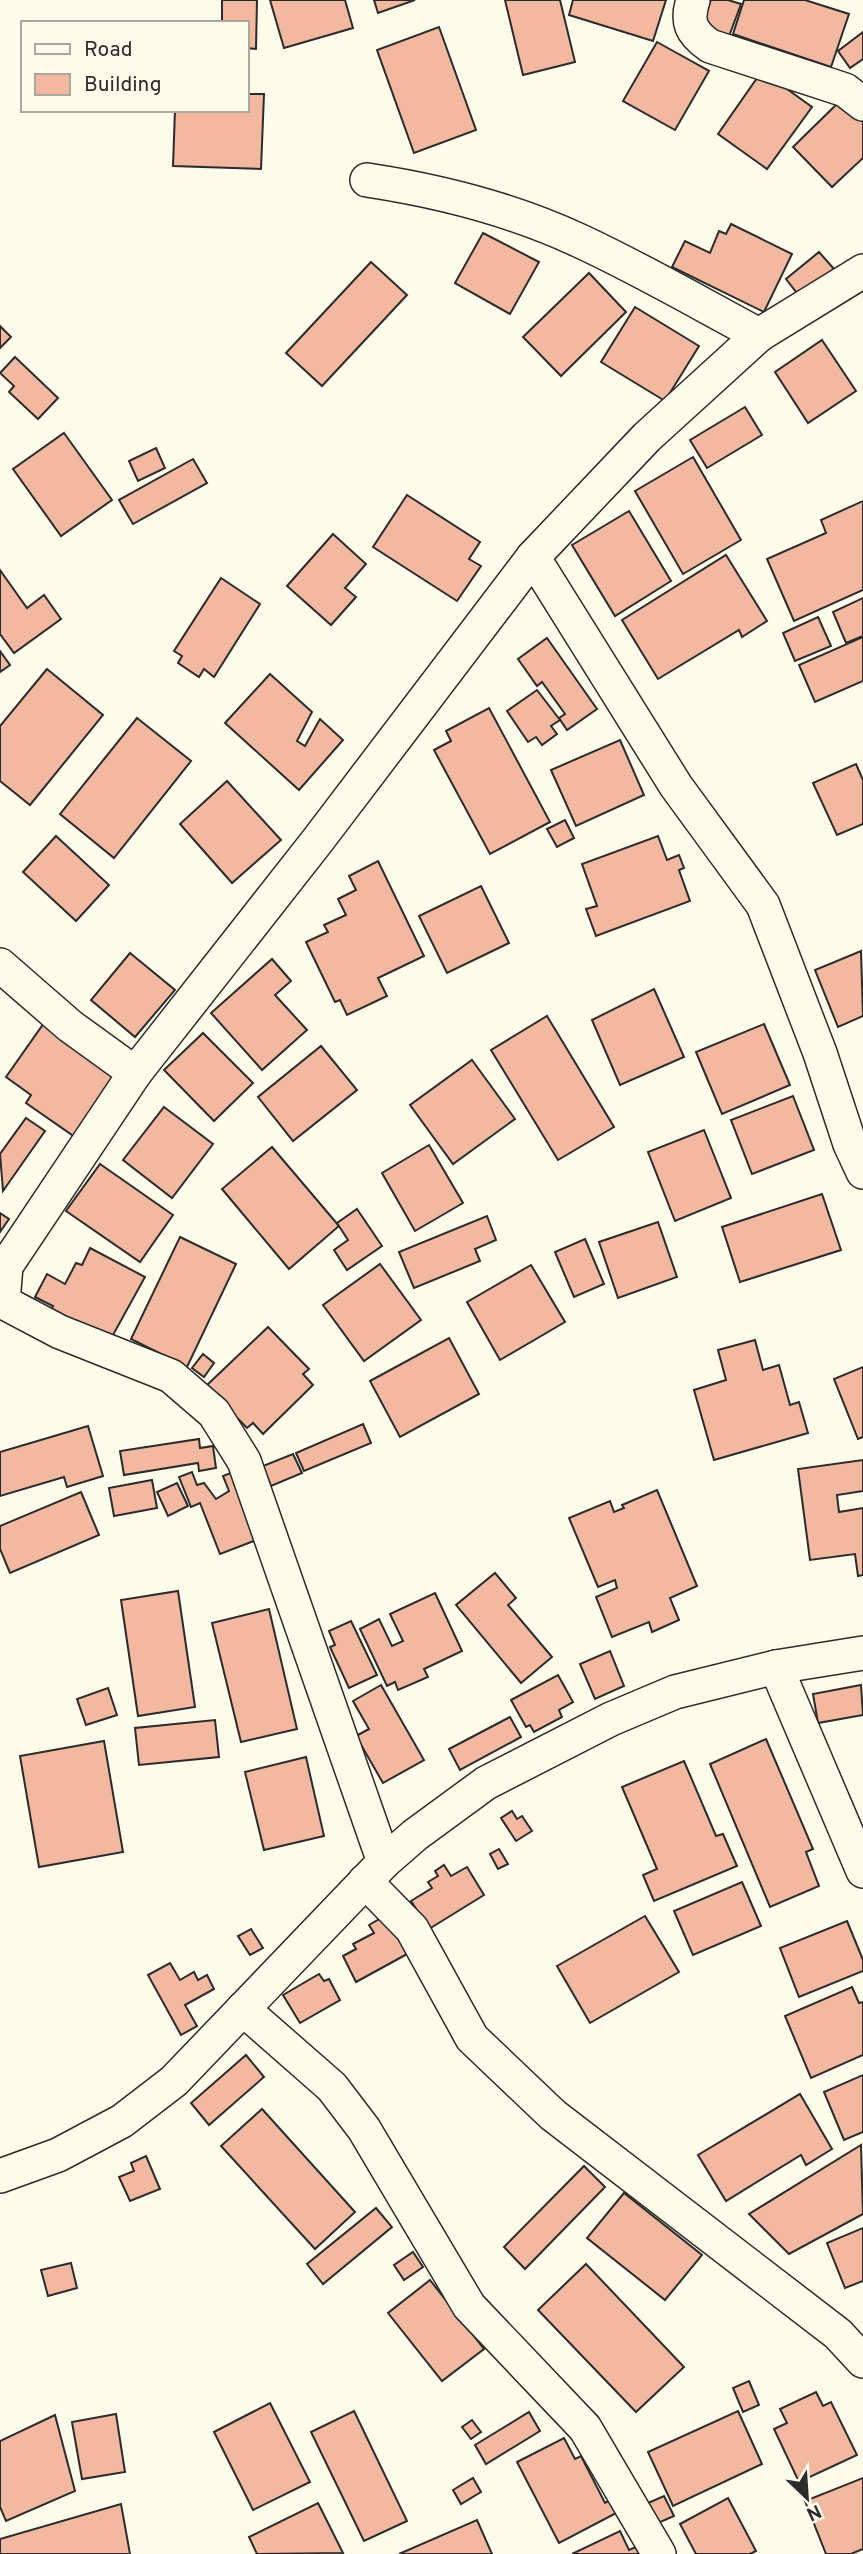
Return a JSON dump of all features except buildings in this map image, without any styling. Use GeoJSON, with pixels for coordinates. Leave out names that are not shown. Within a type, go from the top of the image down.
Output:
{"type":"FeatureCollection","features":[{"type":"Feature","properties":{"kind":"street"},"geometry":{"type":"LineString","coordinates":[[693,0],[688,17],[694,35],[710,46],[834,86],[863,104]]}},
{"type":"Feature","properties":{"kind":"street"},"geometry":{"type":"LineString","coordinates":[[367,180],[436,190],[578,240],[758,335]]}},
{"type":"Feature","properties":{"kind":"street"},"geometry":{"type":"LineString","coordinates":[[863,271],[758,335],[647,437],[533,557],[318,840],[135,1073],[6,1266],[3,1302],[60,1332],[171,1376],[214,1413],[229,1435],[244,1461],[375,1872],[412,1929],[472,2038],[553,2115],[827,2326],[863,2361]]}},
{"type":"Feature","properties":{"kind":"street"},"geometry":{"type":"LineString","coordinates":[[533,557],[676,786],[763,905],[820,1053],[850,1144],[863,1172]]}},
{"type":"Feature","properties":{"kind":"street"},"geometry":{"type":"LineString","coordinates":[[0,965],[70,1026],[135,1073]]}},
{"type":"Feature","properties":{"kind":"street"},"geometry":{"type":"LineString","coordinates":[[0,2176],[58,2155],[122,2121],[174,2081],[375,1872],[415,1835],[486,1783],[611,1719],[675,1692],[776,1667],[863,1653]]}},
{"type":"Feature","properties":{"kind":"street"},"geometry":{"type":"LineString","coordinates":[[776,1667],[863,1871]]}},
{"type":"Feature","properties":{"kind":"street"},"geometry":{"type":"LineString","coordinates":[[243,2009],[332,2087],[364,2129],[469,2306],[585,2428],[659,2554]]}}]}
